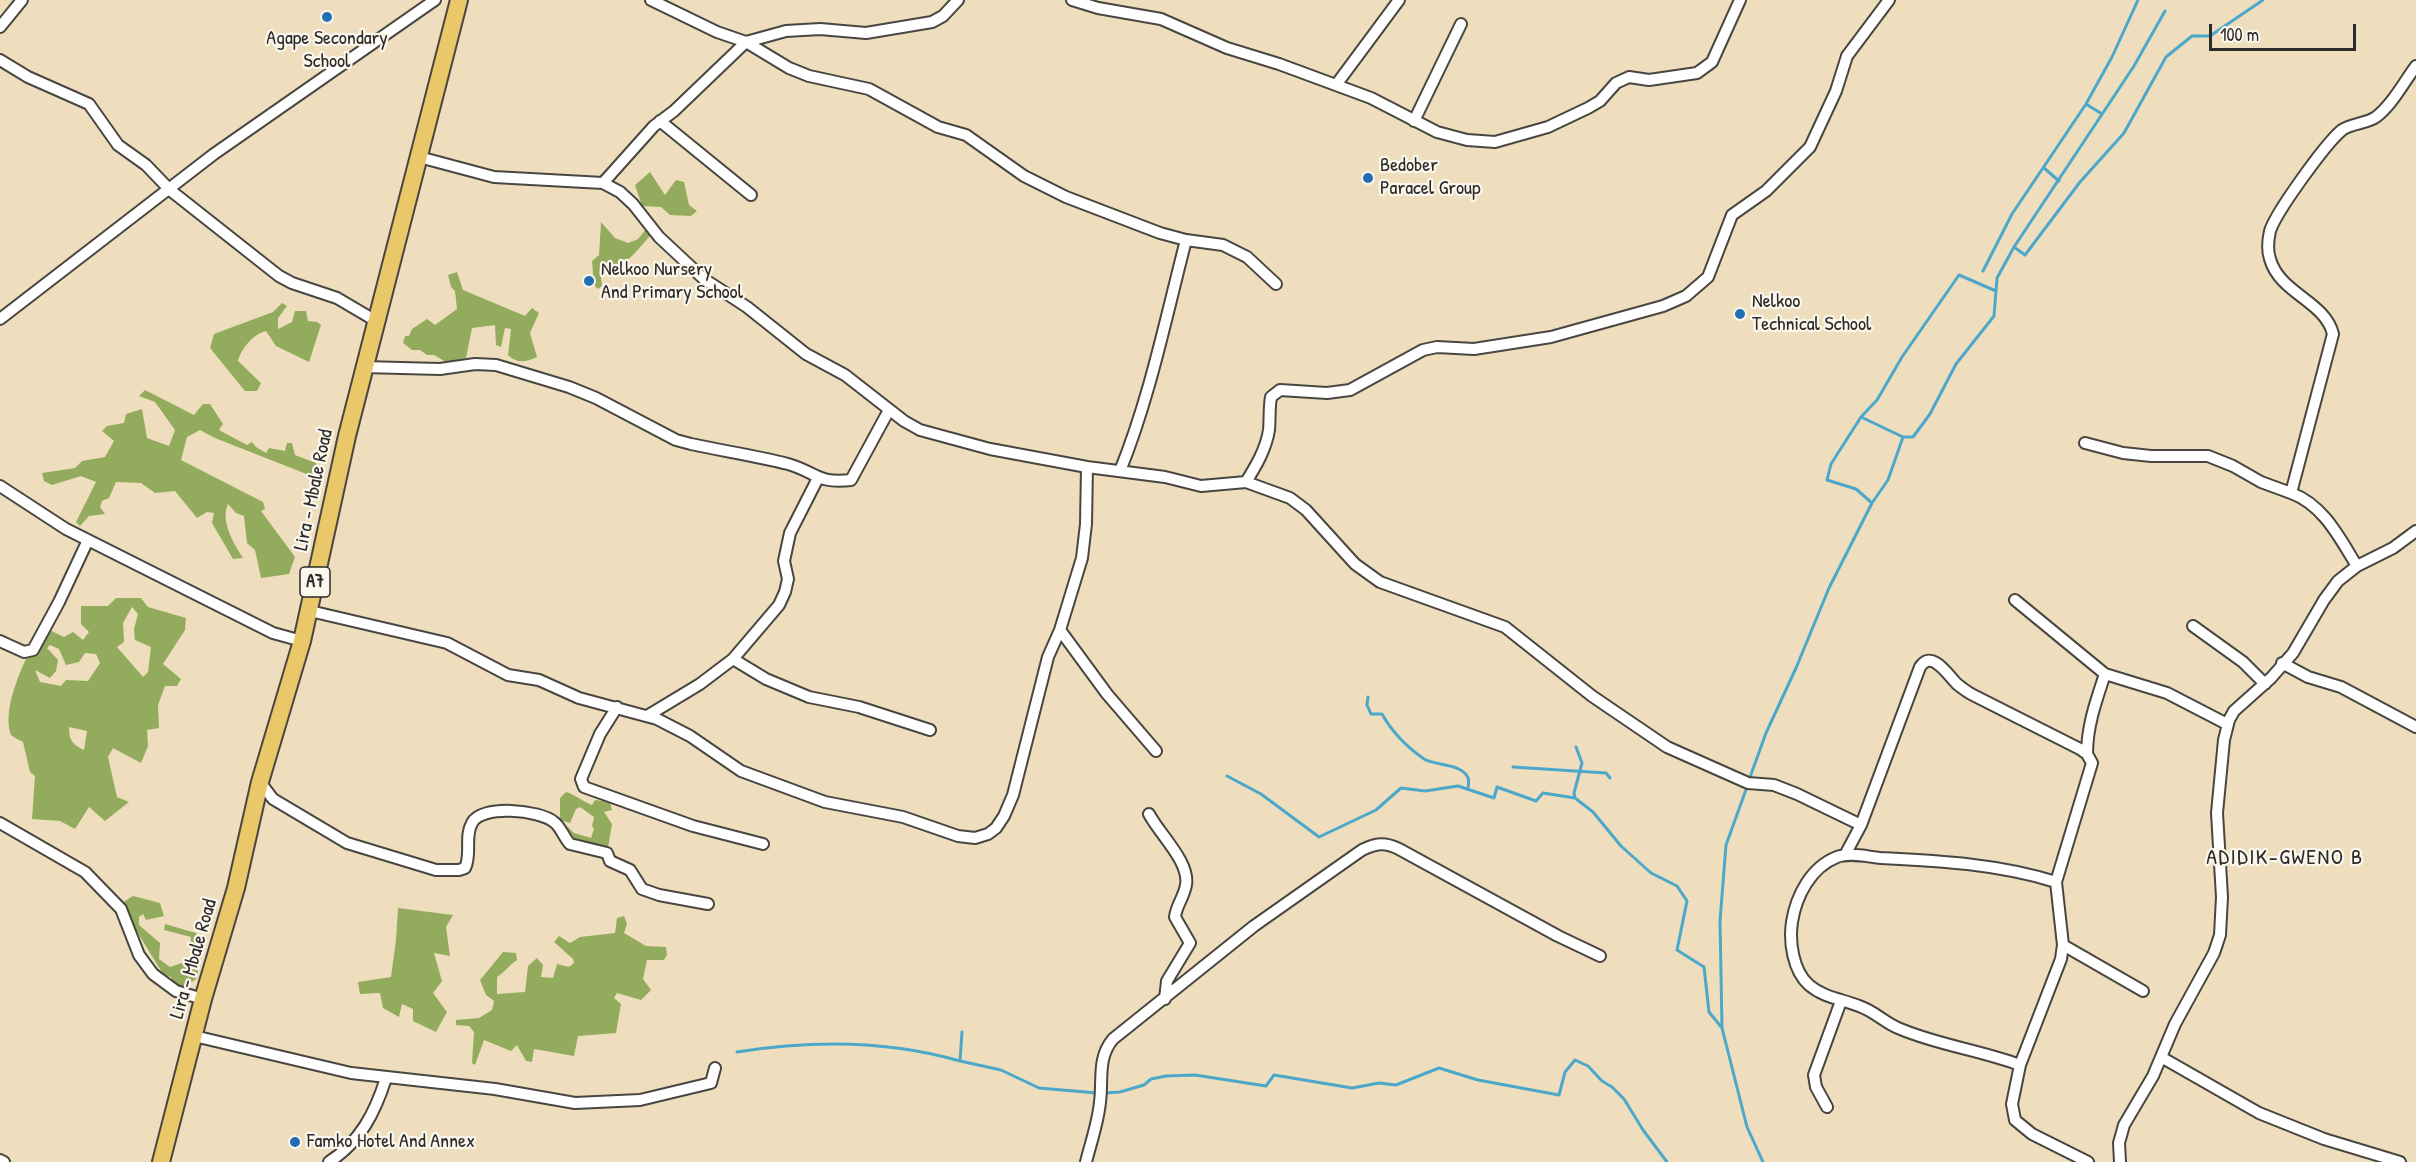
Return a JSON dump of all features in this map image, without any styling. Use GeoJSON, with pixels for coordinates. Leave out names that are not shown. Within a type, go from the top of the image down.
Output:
{"type":"FeatureCollection","features":[{"type":"Feature","properties":{"kind":"main road","name":"Lira - Mbale Road"},"geometry":{"type":"LineString","coordinates":[[161,1162],[203,999],[236,888],[260,782],[310,611],[334,489],[363,367],[459,0]]}},
{"type":"Feature","properties":{"kind":"street"},"geometry":{"type":"LineString","coordinates":[[0,27],[22,0]]}},
{"type":"Feature","properties":{"kind":"street"},"geometry":{"type":"LineString","coordinates":[[1,317],[170,190],[214,154],[435,0]]}},
{"type":"Feature","properties":{"kind":"street"},"geometry":{"type":"LineString","coordinates":[[651,0],[717,32],[746,42],[789,68],[809,76],[868,88],[938,127],[966,135],[1024,176],[1066,197],[1123,220],[1186,240],[1223,245],[1246,257],[1276,284]]}},
{"type":"Feature","properties":{"kind":"street"},"geometry":{"type":"LineString","coordinates":[[603,183],[637,143],[746,42],[786,31],[819,29],[866,33],[932,22],[943,16],[958,0]]}},
{"type":"Feature","properties":{"kind":"street"},"geometry":{"type":"LineString","coordinates":[[1072,0],[1098,8],[1161,19],[1227,48],[1371,98],[1437,132],[1495,142],[1548,127],[1588,108],[1600,101],[1616,83],[1629,77],[1649,80],[1696,73],[1712,62],[1740,0]]}},
{"type":"Feature","properties":{"kind":"street"},"geometry":{"type":"LineString","coordinates":[[1336,85],[1400,0]]}},
{"type":"Feature","properties":{"kind":"street"},"geometry":{"type":"LineString","coordinates":[[1246,482],[1257,464],[1269,430],[1271,397],[1280,390],[1327,393],[1350,390],[1423,350],[1485,348],[1551,336],[1663,306],[1686,296],[1708,278],[1732,215],[1766,191],[1810,147],[1836,92],[1847,56],[1889,0]]}},
{"type":"Feature","properties":{"kind":"street"},"geometry":{"type":"LineString","coordinates":[[1414,121],[1461,24]]}},
{"type":"Feature","properties":{"kind":"street"},"geometry":{"type":"LineString","coordinates":[[0,60],[28,77],[88,104],[118,145],[146,165],[170,190],[286,280],[337,298],[376,321]]}},
{"type":"Feature","properties":{"kind":"street"},"geometry":{"type":"LineString","coordinates":[[2291,493],[2333,334],[2328,318],[2288,287],[2276,273],[2268,246],[2270,231],[2284,206],[2340,132],[2377,116],[2416,66]]}},
{"type":"Feature","properties":{"kind":"street"},"geometry":{"type":"LineString","coordinates":[[660,121],[751,195]]}},
{"type":"Feature","properties":{"kind":"street"},"geometry":{"type":"LineString","coordinates":[[419,157],[494,177],[603,183],[620,192],[633,204],[659,237],[696,273],[747,307],[806,354],[863,388],[889,410],[920,430],[990,449],[1087,467],[1165,477],[1201,486],[1246,482],[1290,498],[1306,510],[1355,564],[1380,582],[1504,627],[1592,696],[1667,747],[1748,783],[1774,785],[1797,794],[1861,825]]}},
{"type":"Feature","properties":{"kind":"street"},"geometry":{"type":"LineString","coordinates":[[1120,471],[1129,450],[1149,381],[1186,240]]}},
{"type":"Feature","properties":{"kind":"street"},"geometry":{"type":"LineString","coordinates":[[363,367],[440,369],[475,364],[496,365],[596,398],[684,442],[791,465],[830,481],[851,480],[889,410]]}},
{"type":"Feature","properties":{"kind":"street"},"geometry":{"type":"LineString","coordinates":[[2085,443],[2123,453],[2151,456],[2208,456],[2233,466],[2261,482],[2303,497],[2320,512],[2342,540],[2357,566]]}},
{"type":"Feature","properties":{"kind":"street"},"geometry":{"type":"LineString","coordinates":[[310,611],[447,643],[496,670],[517,677],[539,680],[579,698],[648,716],[690,736],[741,771],[796,793],[825,802],[903,817],[958,836],[975,838],[993,831],[1006,812],[1019,773],[1048,657],[1075,585],[1086,537],[1087,467]]}},
{"type":"Feature","properties":{"kind":"street"},"geometry":{"type":"LineString","coordinates":[[648,716],[700,684],[733,659],[779,605],[788,579],[785,552],[790,533],[818,478]]}},
{"type":"Feature","properties":{"kind":"street"},"geometry":{"type":"LineString","coordinates":[[0,486],[56,523],[88,540],[273,633],[302,641]]}},
{"type":"Feature","properties":{"kind":"street"},"geometry":{"type":"LineString","coordinates":[[2120,1162],[2119,1143],[2124,1125],[2144,1092],[2175,1024],[2214,953],[2220,935],[2222,897],[2217,813],[2227,724],[2234,711],[2265,684],[2300,643],[2330,591],[2357,566],[2393,548],[2416,531]]}},
{"type":"Feature","properties":{"kind":"street"},"geometry":{"type":"LineString","coordinates":[[0,641],[24,652],[31,651],[59,602],[88,540]]}},
{"type":"Feature","properties":{"kind":"street"},"geometry":{"type":"LineString","coordinates":[[2015,600],[2105,674],[2167,693],[2227,724]]}},
{"type":"Feature","properties":{"kind":"street"},"geometry":{"type":"LineString","coordinates":[[2193,626],[2243,662],[2265,684]]}},
{"type":"Feature","properties":{"kind":"street"},"geometry":{"type":"LineString","coordinates":[[1060,630],[1107,694],[1156,751]]}},
{"type":"Feature","properties":{"kind":"street"},"geometry":{"type":"LineString","coordinates":[[733,659],[766,679],[809,697],[859,707],[930,730]]}},
{"type":"Feature","properties":{"kind":"street"},"geometry":{"type":"LineString","coordinates":[[1845,855],[1861,825],[1920,667],[1925,661],[1938,663],[1959,686],[1984,702],[2046,730],[2087,754]]}},
{"type":"Feature","properties":{"kind":"street"},"geometry":{"type":"LineString","coordinates":[[2282,663],[2308,677],[2341,687],[2416,727]]}},
{"type":"Feature","properties":{"kind":"street"},"geometry":{"type":"LineString","coordinates":[[2088,1162],[2032,1134],[2015,1120],[2012,1104],[2020,1065],[2040,1010],[2059,968],[2063,945],[2056,882],[2092,763],[2087,754],[2087,735],[2105,674]]}},
{"type":"Feature","properties":{"kind":"street"},"geometry":{"type":"LineString","coordinates":[[617,707],[602,730],[581,779],[584,787],[693,826],[763,844]]}},
{"type":"Feature","properties":{"kind":"street"},"geometry":{"type":"LineString","coordinates":[[260,782],[273,799],[342,841],[436,870],[465,868],[469,858],[470,829],[477,817],[485,814],[528,811],[554,822],[570,844],[606,853],[610,861],[630,870],[642,889],[659,895],[708,904]]}},
{"type":"Feature","properties":{"kind":"street"},"geometry":{"type":"LineString","coordinates":[[1149,814],[1156,828],[1181,860],[1186,875],[1185,891],[1175,917],[1190,943],[1170,975],[1165,999]]}},
{"type":"Feature","properties":{"kind":"street"},"geometry":{"type":"LineString","coordinates":[[0,823],[85,872],[121,909],[139,955],[153,974],[177,991],[203,999]]}},
{"type":"Feature","properties":{"kind":"street"},"geometry":{"type":"LineString","coordinates":[[1086,1162],[1100,1102],[1101,1067],[1106,1049],[1113,1039],[1254,926],[1362,850],[1376,844],[1388,844],[1399,849],[1558,936],[1600,956]]}},
{"type":"Feature","properties":{"kind":"street"},"geometry":{"type":"LineString","coordinates":[[2020,1065],[1896,1028],[1872,1011],[1828,997],[1807,983],[1796,963],[1791,932],[1797,904],[1809,879],[1823,865],[1845,855],[1984,866],[2056,882]]}},
{"type":"Feature","properties":{"kind":"street"},"geometry":{"type":"LineString","coordinates":[[2063,945],[2143,991]]}},
{"type":"Feature","properties":{"kind":"street"},"geometry":{"type":"LineString","coordinates":[[1827,1107],[1816,1087],[1814,1075],[1841,1001]]}},
{"type":"Feature","properties":{"kind":"street"},"geometry":{"type":"LineString","coordinates":[[194,1036],[351,1073],[495,1089],[586,1103],[640,1100],[706,1085],[714,1079],[715,1068]]}},
{"type":"Feature","properties":{"kind":"street"},"geometry":{"type":"LineString","coordinates":[[2161,1057],[2259,1113],[2324,1138],[2400,1162]]}},
{"type":"Feature","properties":{"kind":"street"},"geometry":{"type":"LineString","coordinates":[[329,1162],[358,1138],[378,1102],[386,1078]]}},
{"type":"Feature","properties":{"kind":"green space"},"geometry":{"type":"Polygon","coordinates":[[[650,172],[665,195],[676,180],[684,182],[689,205],[697,211],[691,216],[670,215],[661,207],[642,206],[635,185],[650,172]]]}},
{"type":"Feature","properties":{"kind":"green space"},"geometry":{"type":"Polygon","coordinates":[[[638,221],[651,221],[656,229],[614,273],[606,262],[600,270],[602,286],[598,289],[594,285],[592,261],[599,255],[601,222],[615,238],[628,243],[638,239],[646,229],[638,221]]]}},
{"type":"Feature","properties":{"kind":"green space"},"geometry":{"type":"Polygon","coordinates":[[[457,272],[463,290],[525,316],[532,308],[539,313],[530,333],[537,357],[522,361],[511,358],[508,355],[511,329],[505,328],[501,347],[496,345],[495,325],[472,328],[466,358],[446,362],[420,350],[412,350],[403,343],[405,336],[409,336],[412,329],[427,319],[435,325],[457,309],[455,291],[451,287],[448,275],[457,272]]]}},
{"type":"Feature","properties":{"kind":"green space"},"geometry":{"type":"Polygon","coordinates":[[[282,303],[287,306],[278,318],[278,329],[292,322],[295,311],[306,311],[308,321],[321,325],[309,362],[276,346],[266,331],[261,333],[248,343],[238,361],[261,383],[257,391],[245,391],[210,348],[214,334],[273,312],[282,303]]]}},
{"type":"Feature","properties":{"kind":"green space"},"geometry":{"type":"Polygon","coordinates":[[[145,390],[194,415],[203,404],[210,404],[223,424],[219,430],[247,445],[252,442],[266,453],[269,448],[285,451],[287,443],[292,443],[295,455],[316,463],[318,470],[314,477],[200,430],[187,437],[181,460],[263,502],[265,509],[261,511],[295,557],[289,574],[261,578],[255,550],[247,543],[244,516],[236,513],[228,504],[227,525],[243,558],[233,559],[212,523],[214,513],[207,512],[197,518],[175,491],[155,493],[141,483],[116,482],[109,498],[102,501],[100,507],[105,514],[89,516],[80,526],[76,522],[96,482],[81,476],[52,485],[44,481],[42,473],[75,468],[82,461],[105,457],[114,441],[102,431],[107,426],[124,423],[126,414],[142,409],[147,438],[169,446],[175,430],[155,402],[139,396],[145,390]]]}},
{"type":"Feature","properties":{"kind":"green space"},"geometry":{"type":"Polygon","coordinates":[[[116,598],[141,598],[148,607],[186,618],[185,630],[163,664],[181,679],[177,686],[165,686],[158,705],[159,728],[147,730],[148,746],[141,763],[113,748],[108,757],[117,797],[129,802],[105,821],[89,807],[75,829],[60,821],[32,819],[35,776],[30,772],[23,742],[11,735],[9,723],[9,710],[17,680],[43,627],[64,637],[73,632],[83,640],[89,632],[81,624],[81,606],[108,606],[116,598]],[[132,607],[123,623],[124,642],[117,647],[143,677],[148,672],[151,647],[135,640],[134,629],[138,614],[132,607]],[[50,645],[47,648],[58,660],[56,671],[50,678],[35,670],[40,682],[61,686],[66,680],[88,681],[100,663],[96,654],[85,653],[79,662],[66,665],[59,649],[50,645]],[[69,727],[72,741],[84,750],[87,731],[69,727]]]}},
{"type":"Feature","properties":{"kind":"green space"},"geometry":{"type":"Polygon","coordinates":[[[566,792],[592,805],[595,800],[610,802],[612,810],[604,812],[612,824],[608,848],[570,841],[563,828],[568,827],[574,833],[591,838],[594,817],[580,807],[576,809],[570,823],[560,820],[560,798],[566,792]]]}},
{"type":"Feature","properties":{"kind":"green space"},"geometry":{"type":"Polygon","coordinates":[[[133,896],[160,903],[164,916],[146,920],[143,914],[139,917],[139,925],[160,943],[159,959],[170,967],[182,963],[198,971],[196,979],[182,989],[176,987],[171,977],[163,974],[131,922],[122,903],[133,896]]]}},
{"type":"Feature","properties":{"kind":"green space"},"geometry":{"type":"Polygon","coordinates":[[[398,908],[453,915],[446,927],[450,956],[434,953],[442,981],[433,993],[447,1012],[436,1032],[413,1021],[413,1009],[402,1004],[399,1017],[383,1008],[380,993],[360,994],[358,982],[391,977],[398,908]]]}},
{"type":"Feature","properties":{"kind":"green space"},"geometry":{"type":"Polygon","coordinates":[[[624,916],[627,924],[624,933],[646,946],[666,947],[667,955],[664,960],[647,960],[643,979],[651,990],[641,1000],[617,993],[614,998],[621,1004],[616,1033],[578,1036],[574,1056],[534,1049],[532,1062],[526,1061],[517,1045],[511,1051],[484,1040],[475,1065],[472,1063],[474,1032],[469,1026],[456,1025],[456,1020],[479,1018],[492,1010],[494,1001],[486,995],[480,980],[503,952],[516,953],[517,960],[497,977],[497,994],[525,992],[528,966],[537,958],[543,965],[541,977],[553,978],[557,964],[569,967],[574,963],[573,959],[554,942],[559,936],[570,943],[580,937],[615,933],[617,918],[624,916]]]}},
{"type":"Feature","properties":{"kind":"green space"},"geometry":{"type":"Polygon","coordinates":[[[165,924],[196,933],[205,948],[200,960],[190,946],[191,937],[164,930],[165,924]]]}},
{"type":"Feature","properties":{"kind":"waterway"},"geometry":{"type":"LineString","coordinates":[[1983,271],[2012,214],[2086,104],[2112,57],[2138,0]]}},
{"type":"Feature","properties":{"kind":"waterway"},"geometry":{"type":"LineString","coordinates":[[2014,247],[2025,255],[2080,182],[2124,133],[2166,57],[2192,36],[2210,36],[2263,0]]}},
{"type":"Feature","properties":{"kind":"waterway"},"geometry":{"type":"LineString","coordinates":[[1903,437],[1913,437],[1930,414],[1956,364],[1994,316],[1997,278],[2014,247],[2134,66],[2165,11]]}},
{"type":"Feature","properties":{"kind":"waterway"},"geometry":{"type":"LineString","coordinates":[[2086,104],[2102,114]]}},
{"type":"Feature","properties":{"kind":"waterway"},"geometry":{"type":"LineString","coordinates":[[2044,168],[2059,181]]}},
{"type":"Feature","properties":{"kind":"waterway"},"geometry":{"type":"LineString","coordinates":[[1749,780],[1766,733],[1829,588],[1872,503],[1856,489],[1827,480],[1831,464],[1861,417],[1877,400],[1902,357],[1959,275],[1996,291]]}},
{"type":"Feature","properties":{"kind":"waterway"},"geometry":{"type":"LineString","coordinates":[[1861,417],[1903,437],[1888,480],[1872,503]]}},
{"type":"Feature","properties":{"kind":"waterway"},"geometry":{"type":"LineString","coordinates":[[1368,697],[1367,705],[1371,714],[1382,714],[1400,739],[1424,759],[1463,772],[1468,779],[1468,789]]}},
{"type":"Feature","properties":{"kind":"waterway"},"geometry":{"type":"LineString","coordinates":[[1575,798],[1574,793],[1582,763],[1576,747]]}},
{"type":"Feature","properties":{"kind":"waterway"},"geometry":{"type":"LineString","coordinates":[[1513,767],[1606,773],[1610,778]]}},
{"type":"Feature","properties":{"kind":"waterway"},"geometry":{"type":"LineString","coordinates":[[1227,776],[1261,794],[1319,837],[1376,810],[1401,788],[1425,791],[1458,786],[1494,798],[1497,787],[1536,801],[1543,793],[1575,798],[1593,812],[1621,846],[1651,873],[1677,886],[1687,901],[1677,950],[1704,967],[1709,1012],[1722,1028]]}},
{"type":"Feature","properties":{"kind":"waterway"},"geometry":{"type":"LineString","coordinates":[[1747,787],[1726,845],[1720,921],[1722,1028],[1747,1127],[1763,1162]]}},
{"type":"Feature","properties":{"kind":"waterway"},"geometry":{"type":"LineString","coordinates":[[962,1032],[960,1061],[1001,1070],[1039,1088],[1097,1093]]}},
{"type":"Feature","properties":{"kind":"waterway"},"geometry":{"type":"LineString","coordinates":[[737,1052],[793,1045],[849,1044],[905,1049],[960,1061]]}},
{"type":"Feature","properties":{"kind":"waterway"},"geometry":{"type":"LineString","coordinates":[[1104,1093],[1120,1092],[1144,1085],[1151,1079],[1166,1076],[1195,1075],[1266,1086],[1274,1075],[1352,1088],[1379,1083],[1396,1085],[1439,1068],[1478,1080],[1559,1095],[1565,1072],[1575,1060],[1588,1066],[1624,1099],[1667,1162]]}},
{"type":"Feature","properties":{"kind":"place","name":"Agape Secondary School"},"geometry":{"type":"Point","coordinates":[327,17]}},
{"type":"Feature","properties":{"kind":"place","name":"Bedober Paracel Group"},"geometry":{"type":"Point","coordinates":[1368,178]}},
{"type":"Feature","properties":{"kind":"place","name":"Nelkoo Nursery And Primary School"},"geometry":{"type":"Point","coordinates":[589,281]}},
{"type":"Feature","properties":{"kind":"place","name":"Nelkoo Technical School"},"geometry":{"type":"Point","coordinates":[1740,314]}},
{"type":"Feature","properties":{"kind":"place","name":"Famko Hotel And Annex"},"geometry":{"type":"Point","coordinates":[295,1142]}},
{"type":"Feature","properties":{"kind":"district","name":"ADIDIK-GWENO B"},"geometry":{"type":"Point","coordinates":[2285,858]}}]}
